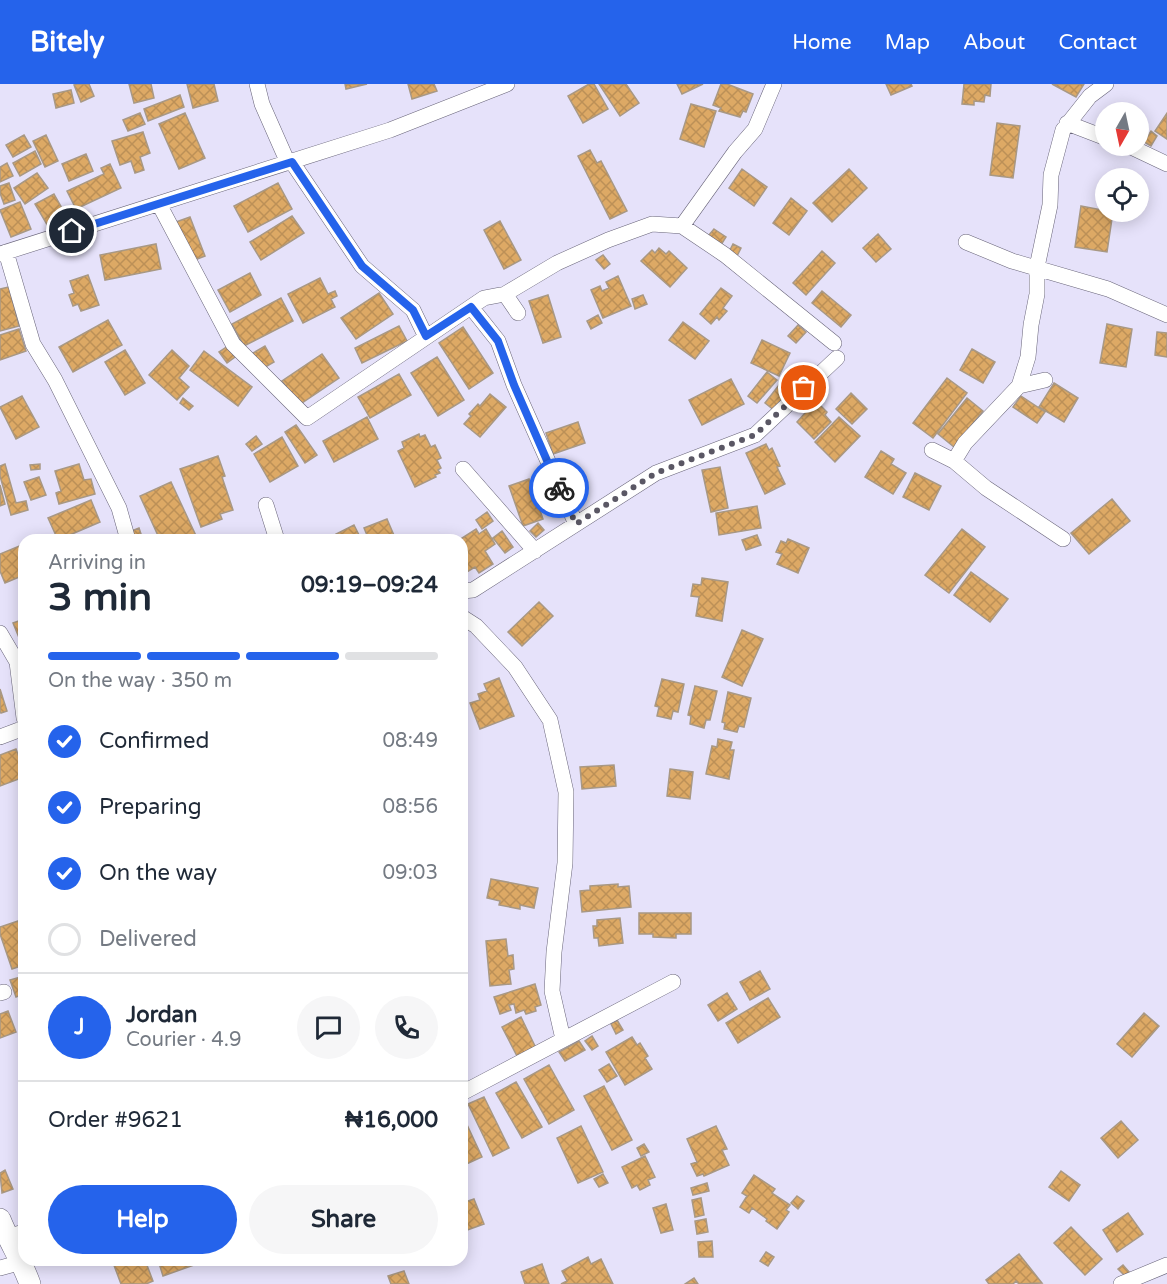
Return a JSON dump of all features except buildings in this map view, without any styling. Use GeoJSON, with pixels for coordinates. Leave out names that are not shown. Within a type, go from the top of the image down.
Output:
{"type":"FeatureCollection","features":[{"type":"Feature","properties":{"kind":"main road"},"geometry":{"type":"LineString","coordinates":[[10,1229],[18,1251]]}},
{"type":"Feature","properties":{"kind":"main road"},"geometry":{"type":"LineString","coordinates":[[23,1266],[30,1284]]}},
{"type":"Feature","properties":{"kind":"street"},"geometry":{"type":"LineString","coordinates":[[257,84],[262,104],[290,163],[362,266],[413,310],[426,336]]}},
{"type":"Feature","properties":{"kind":"street"},"geometry":{"type":"LineString","coordinates":[[126,534],[119,508],[55,380],[33,344],[2,252],[390,130],[507,84]]}},
{"type":"Feature","properties":{"kind":"street"},"geometry":{"type":"LineString","coordinates":[[682,226],[735,152],[755,129],[774,84]]}},
{"type":"Feature","properties":{"kind":"street"},"geometry":{"type":"LineString","coordinates":[[954,461],[965,443],[1019,386],[1029,357],[1031,325],[1037,294],[1037,267],[1050,205],[1051,175],[1063,130],[1090,96],[1106,84]]}},
{"type":"Feature","properties":{"kind":"street"},"geometry":{"type":"LineString","coordinates":[[1067,123],[1095,134]]}},
{"type":"Feature","properties":{"kind":"street"},"geometry":{"type":"LineString","coordinates":[[1149,155],[1167,164]]}},
{"type":"Feature","properties":{"kind":"street"},"geometry":{"type":"LineString","coordinates":[[159,204],[233,344],[307,418],[484,298],[505,294],[557,263],[608,240],[652,224],[682,226],[725,255],[836,350],[755,435],[656,473],[474,590],[468,590]]}},
{"type":"Feature","properties":{"kind":"street"},"geometry":{"type":"LineString","coordinates":[[966,242],[1012,261],[1108,289],[1167,315]]}},
{"type":"Feature","properties":{"kind":"street"},"geometry":{"type":"LineString","coordinates":[[505,294],[518,313]]}},
{"type":"Feature","properties":{"kind":"street"},"geometry":{"type":"LineString","coordinates":[[471,307],[498,341],[514,385],[576,524]]}},
{"type":"Feature","properties":{"kind":"street"},"geometry":{"type":"LineString","coordinates":[[1019,386],[1045,380]]}},
{"type":"Feature","properties":{"kind":"street"},"geometry":{"type":"LineString","coordinates":[[932,450],[954,461],[986,488],[1063,539]]}},
{"type":"Feature","properties":{"kind":"street"},"geometry":{"type":"LineString","coordinates":[[462,469],[535,551]]}},
{"type":"Feature","properties":{"kind":"street"},"geometry":{"type":"LineString","coordinates":[[266,505],[275,534]]}},
{"type":"Feature","properties":{"kind":"street"},"geometry":{"type":"LineString","coordinates":[[468,621],[476,626],[515,667],[550,720],[566,792],[565,863],[554,952],[552,991],[563,1039]]}},
{"type":"Feature","properties":{"kind":"street"},"geometry":{"type":"LineString","coordinates":[[0,633],[17,662],[18,670]]}},
{"type":"Feature","properties":{"kind":"street"},"geometry":{"type":"LineString","coordinates":[[0,737],[18,730]]}},
{"type":"Feature","properties":{"kind":"street"},"geometry":{"type":"LineString","coordinates":[[468,1091],[673,982]]}},
{"type":"Feature","properties":{"kind":"street"},"geometry":{"type":"LineString","coordinates":[[0,1268],[18,1263]]}},
{"type":"Feature","properties":{"kind":"street"},"geometry":{"type":"LineString","coordinates":[[1121,1284],[1166,1266]]}},
{"type":"Feature","properties":{"kind":"way so far"},"geometry":{"type":"LineString","coordinates":[[559,488],[576,524],[656,473],[755,435],[804,388]]}},
{"type":"Feature","properties":{"kind":"route"},"geometry":{"type":"LineString","coordinates":[[72,231],[292,162],[362,266],[413,310],[426,336],[471,307],[498,341],[514,385],[559,488]]}}]}
